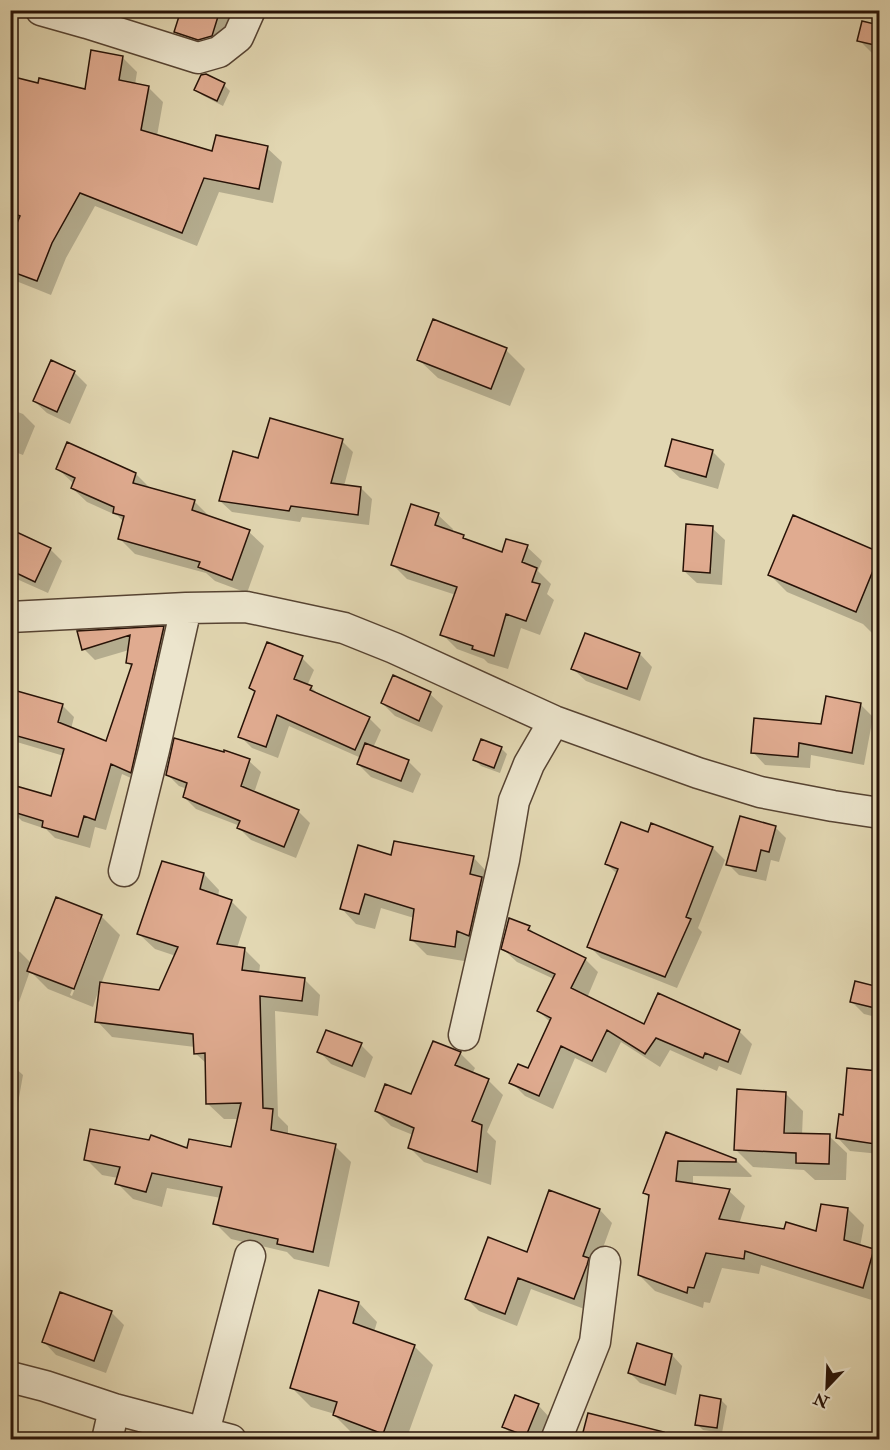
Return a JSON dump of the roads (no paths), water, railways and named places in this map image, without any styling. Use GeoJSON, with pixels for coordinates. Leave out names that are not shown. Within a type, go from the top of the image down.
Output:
{"type":"FeatureCollection","features":[{"type":"Feature","properties":{"kind":"street"},"geometry":{"type":"LineString","coordinates":[[41,10],[198,58],[219,52],[238,37],[250,10]]}},
{"type":"Feature","properties":{"kind":"street"},"geometry":{"type":"LineString","coordinates":[[10,617],[246,607],[344,628],[554,721],[698,773],[760,792],[879,813]]}},
{"type":"Feature","properties":{"kind":"street"},"geometry":{"type":"LineString","coordinates":[[124,871],[186,608]]}},
{"type":"Feature","properties":{"kind":"street"},"geometry":{"type":"LineString","coordinates":[[464,1035],[504,860],[514,801],[529,764],[554,721]]}},
{"type":"Feature","properties":{"kind":"street"},"geometry":{"type":"LineString","coordinates":[[10,1377],[114,1409],[218,1436],[250,1256]]}},
{"type":"Feature","properties":{"kind":"street"},"geometry":{"type":"LineString","coordinates":[[556,1440],[595,1342],[605,1262]]}},
{"type":"Feature","properties":{"kind":"street"},"geometry":{"type":"LineString","coordinates":[[106,1440],[114,1409]]}}]}
